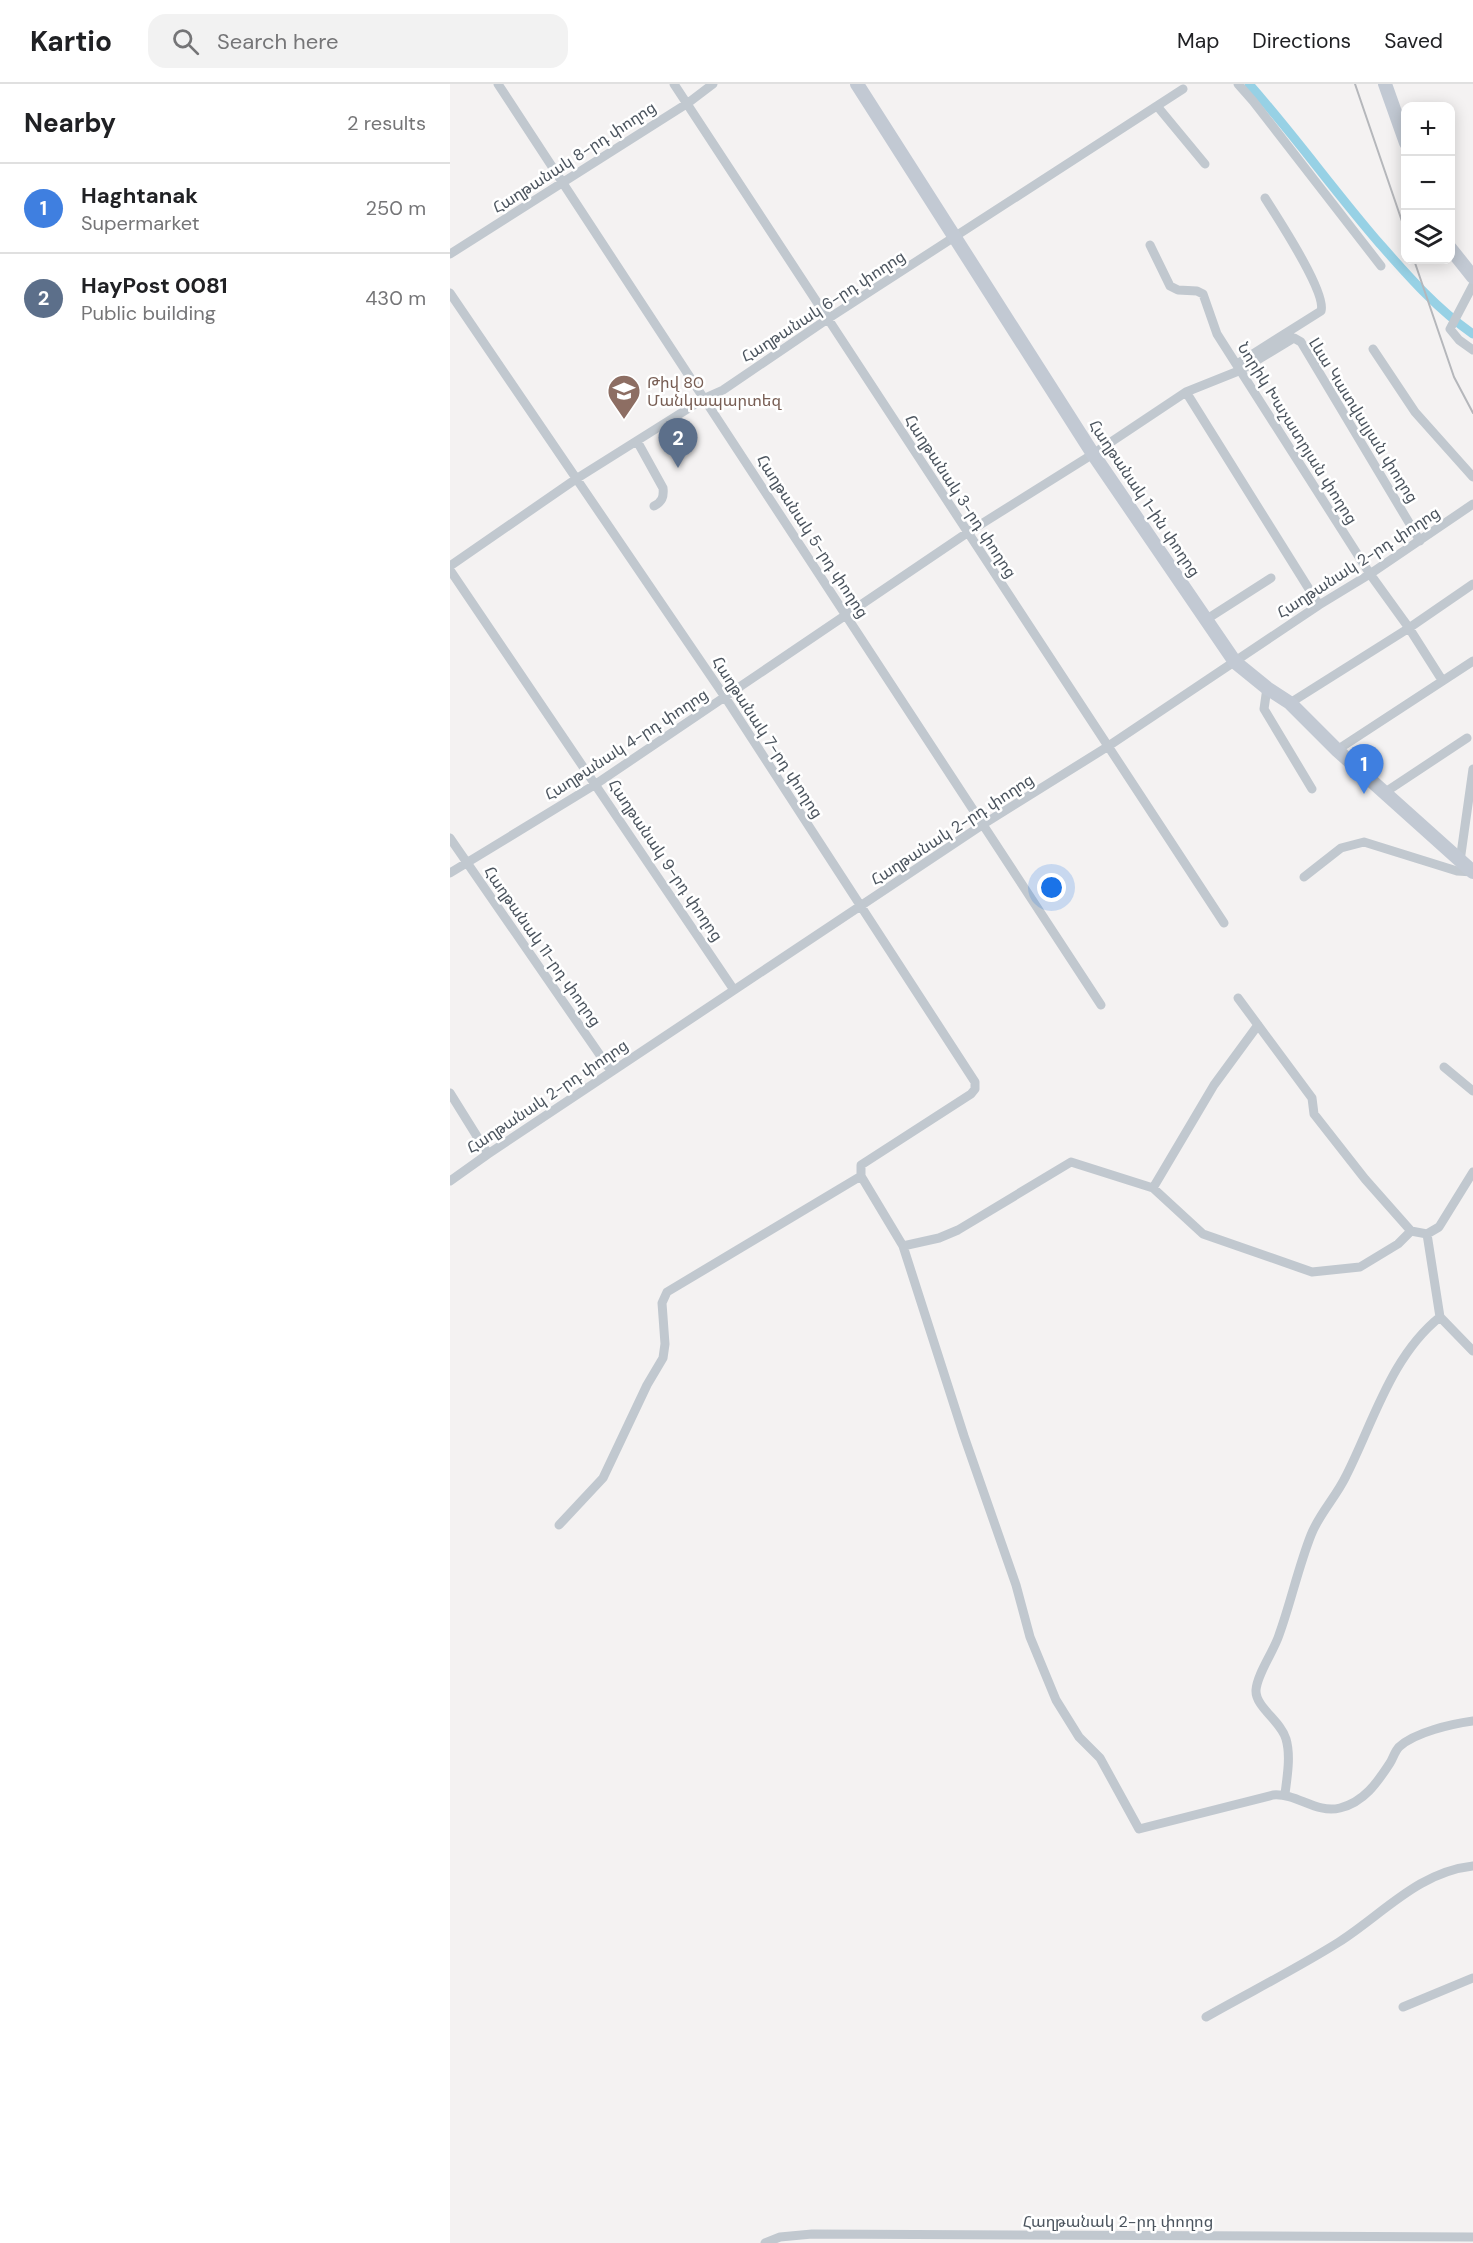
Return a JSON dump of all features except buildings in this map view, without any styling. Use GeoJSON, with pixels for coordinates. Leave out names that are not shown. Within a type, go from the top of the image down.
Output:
{"type":"FeatureCollection","features":[{"type":"Feature","properties":{"kind":"main road","name":"Հաղթանակ 1-ին փողոց"},"geometry":{"type":"LineString","coordinates":[[857,84],[1093,454],[1235,662],[1290,703],[1337,750],[1473,872]]}},
{"type":"Feature","properties":{"kind":"main road"},"geometry":{"type":"LineString","coordinates":[[1385,84],[1401,129]]}},
{"type":"Feature","properties":{"kind":"main road"},"geometry":{"type":"LineString","coordinates":[[1455,254],[1473,277]]}},
{"type":"Feature","properties":{"kind":"street","name":"Հաղթանակ 5-րդ փողոց"},"geometry":{"type":"LineString","coordinates":[[498,84],[1101,1005]]}},
{"type":"Feature","properties":{"kind":"street","name":"Հաղթանակ 3-րդ փողոց"},"geometry":{"type":"LineString","coordinates":[[674,84],[1224,923]]}},
{"type":"Feature","properties":{"kind":"street","name":"Հաղթանակ 8-րդ փողոց"},"geometry":{"type":"LineString","coordinates":[[450,254],[688,103],[713,84]]}},
{"type":"Feature","properties":{"kind":"street"},"geometry":{"type":"LineString","coordinates":[[1238,84],[1381,266]]}},
{"type":"Feature","properties":{"kind":"street","name":"Հաղթանակ 6-րդ փողոց"},"geometry":{"type":"LineString","coordinates":[[450,568],[576,479],[705,398],[723,390],[829,318],[1183,89]]}},
{"type":"Feature","properties":{"kind":"street"},"geometry":{"type":"LineString","coordinates":[[1157,106],[1205,164]]}},
{"type":"Feature","properties":{"kind":"street"},"geometry":{"type":"LineString","coordinates":[[1239,367],[1323,308],[1321,298],[1296,247],[1266,198]]}},
{"type":"Feature","properties":{"kind":"street","name":"Նորիկ Խաչատրյան փողոց"},"geometry":{"type":"LineString","coordinates":[[1149,245],[1170,286],[1178,290],[1197,291],[1203,294],[1217,334],[1370,574],[1409,628],[1442,680]]}},
{"type":"Feature","properties":{"kind":"street"},"geometry":{"type":"LineString","coordinates":[[1473,285],[1450,329],[1459,340],[1473,350]]}},
{"type":"Feature","properties":{"kind":"street","name":"Հաղթանակ 7-րդ փողոց"},"geometry":{"type":"LineString","coordinates":[[450,293],[725,698],[975,1082],[975,1089],[971,1094],[861,1165],[861,1176]]}},
{"type":"Feature","properties":{"kind":"street","name":"Լևա Կատվալյան փողոց"},"geometry":{"type":"LineString","coordinates":[[1239,367],[1288,340],[1294,338],[1301,342],[1420,541]]}},
{"type":"Feature","properties":{"kind":"street"},"geometry":{"type":"LineString","coordinates":[[1373,349],[1415,411],[1473,477]]}},
{"type":"Feature","properties":{"kind":"street","name":"Հաղթանակ 4-րդ փողոց"},"geometry":{"type":"LineString","coordinates":[[450,873],[597,784],[967,533],[1186,392],[1239,367]]}},
{"type":"Feature","properties":{"kind":"street"},"geometry":{"type":"LineString","coordinates":[[1186,392],[1319,605]]}},
{"type":"Feature","properties":{"kind":"street"},"geometry":{"type":"LineString","coordinates":[[637,441],[663,488],[664,496],[660,503],[654,506]]}},
{"type":"Feature","properties":{"kind":"street","name":"Հաղթանակ 2-րդ փողոց"},"geometry":{"type":"LineString","coordinates":[[450,1181],[611,1071],[982,825],[1107,747],[1473,504]]}},
{"type":"Feature","properties":{"kind":"street","name":"Հաղթանակ 9-րդ փողոց"},"geometry":{"type":"LineString","coordinates":[[450,568],[734,990]]}},
{"type":"Feature","properties":{"kind":"street"},"geometry":{"type":"LineString","coordinates":[[1207,619],[1271,578]]}},
{"type":"Feature","properties":{"kind":"street"},"geometry":{"type":"LineString","coordinates":[[1290,703],[1409,628],[1473,584]]}},
{"type":"Feature","properties":{"kind":"street"},"geometry":{"type":"LineString","coordinates":[[1337,750],[1473,661]]}},
{"type":"Feature","properties":{"kind":"street"},"geometry":{"type":"LineString","coordinates":[[1267,688],[1264,710],[1312,789]]}},
{"type":"Feature","properties":{"kind":"street"},"geometry":{"type":"LineString","coordinates":[[1384,793],[1467,738]]}},
{"type":"Feature","properties":{"kind":"street"},"geometry":{"type":"LineString","coordinates":[[1460,861],[1473,769]]}},
{"type":"Feature","properties":{"kind":"street","name":"Հաղթանակ 11-րդ փողոց"},"geometry":{"type":"LineString","coordinates":[[450,838],[611,1071]]}},
{"type":"Feature","properties":{"kind":"street"},"geometry":{"type":"LineString","coordinates":[[1304,877],[1341,848],[1364,842],[1457,872],[1473,872]]}},
{"type":"Feature","properties":{"kind":"street"},"geometry":{"type":"LineString","coordinates":[[1238,998],[1312,1098],[1314,1114],[1365,1179],[1411,1231],[1426,1234],[1439,1227],[1473,1172]]}},
{"type":"Feature","properties":{"kind":"street"},"geometry":{"type":"LineString","coordinates":[[1153,1188],[1214,1085],[1258,1025]]}},
{"type":"Feature","properties":{"kind":"street"},"geometry":{"type":"LineString","coordinates":[[1444,1067],[1473,1091]]}},
{"type":"Feature","properties":{"kind":"street"},"geometry":{"type":"LineString","coordinates":[[450,1093],[488,1154]]}},
{"type":"Feature","properties":{"kind":"street"},"geometry":{"type":"LineString","coordinates":[[903,1246],[939,1238],[958,1230],[1071,1162],[1153,1188],[1203,1234],[1312,1272],[1360,1267],[1398,1244],[1411,1231]]}},
{"type":"Feature","properties":{"kind":"street"},"geometry":{"type":"LineString","coordinates":[[560,1525],[603,1478],[647,1385],[663,1359],[665,1344],[662,1303],[664,1297],[677,1286],[861,1176],[903,1246],[964,1436],[1016,1586],[1030,1637],[1056,1700],[1079,1737],[1100,1758],[1139,1829],[1266,1796],[1285,1794],[1321,1808],[1336,1809],[1349,1805],[1364,1798],[1398,1748],[1416,1737],[1454,1724],[1473,1721]]}},
{"type":"Feature","properties":{"kind":"street"},"geometry":{"type":"LineString","coordinates":[[1426,1234],[1440,1317],[1473,1351]]}},
{"type":"Feature","properties":{"kind":"street"},"geometry":{"type":"LineString","coordinates":[[1285,1794],[1288,1761],[1286,1739],[1278,1722],[1257,1700],[1256,1689],[1259,1678],[1280,1634],[1312,1533],[1345,1478],[1380,1401],[1407,1353],[1426,1328],[1440,1317]]}},
{"type":"Feature","properties":{"kind":"street"},"geometry":{"type":"LineString","coordinates":[[1206,2017],[1340,1942],[1429,1879],[1452,1868],[1473,1866]]}},
{"type":"Feature","properties":{"kind":"street"},"geometry":{"type":"LineString","coordinates":[[1404,2007],[1473,1978]]}},
{"type":"Feature","properties":{"kind":"street","name":"Հաղթանակ 2-րդ փողոց"},"geometry":{"type":"LineString","coordinates":[[765,2243],[780,2237],[812,2234],[1473,2237]]}},
{"type":"Feature","properties":{"kind":"waterway"},"geometry":{"type":"LineString","coordinates":[[1249,84],[1363,224],[1402,268],[1435,303],[1473,334]]}},
{"type":"Feature","properties":{"kind":"railway"},"geometry":{"type":"LineString","coordinates":[[1355,84],[1401,218]]}},
{"type":"Feature","properties":{"kind":"railway"},"geometry":{"type":"LineString","coordinates":[[1415,264],[1454,377],[1473,413]]}},
{"type":"Feature","properties":{"kind":"place","name":"Թիվ 80 Մանկապարտեզ"},"geometry":{"type":"Point","coordinates":[624,420]}},
{"type":"Feature","properties":{"kind":"place","name":"HayPost 0081"},"geometry":{"type":"Point","coordinates":[678,468]}},
{"type":"Feature","properties":{"kind":"place","name":"Haghtanak"},"geometry":{"type":"Point","coordinates":[1364,794]}}]}
